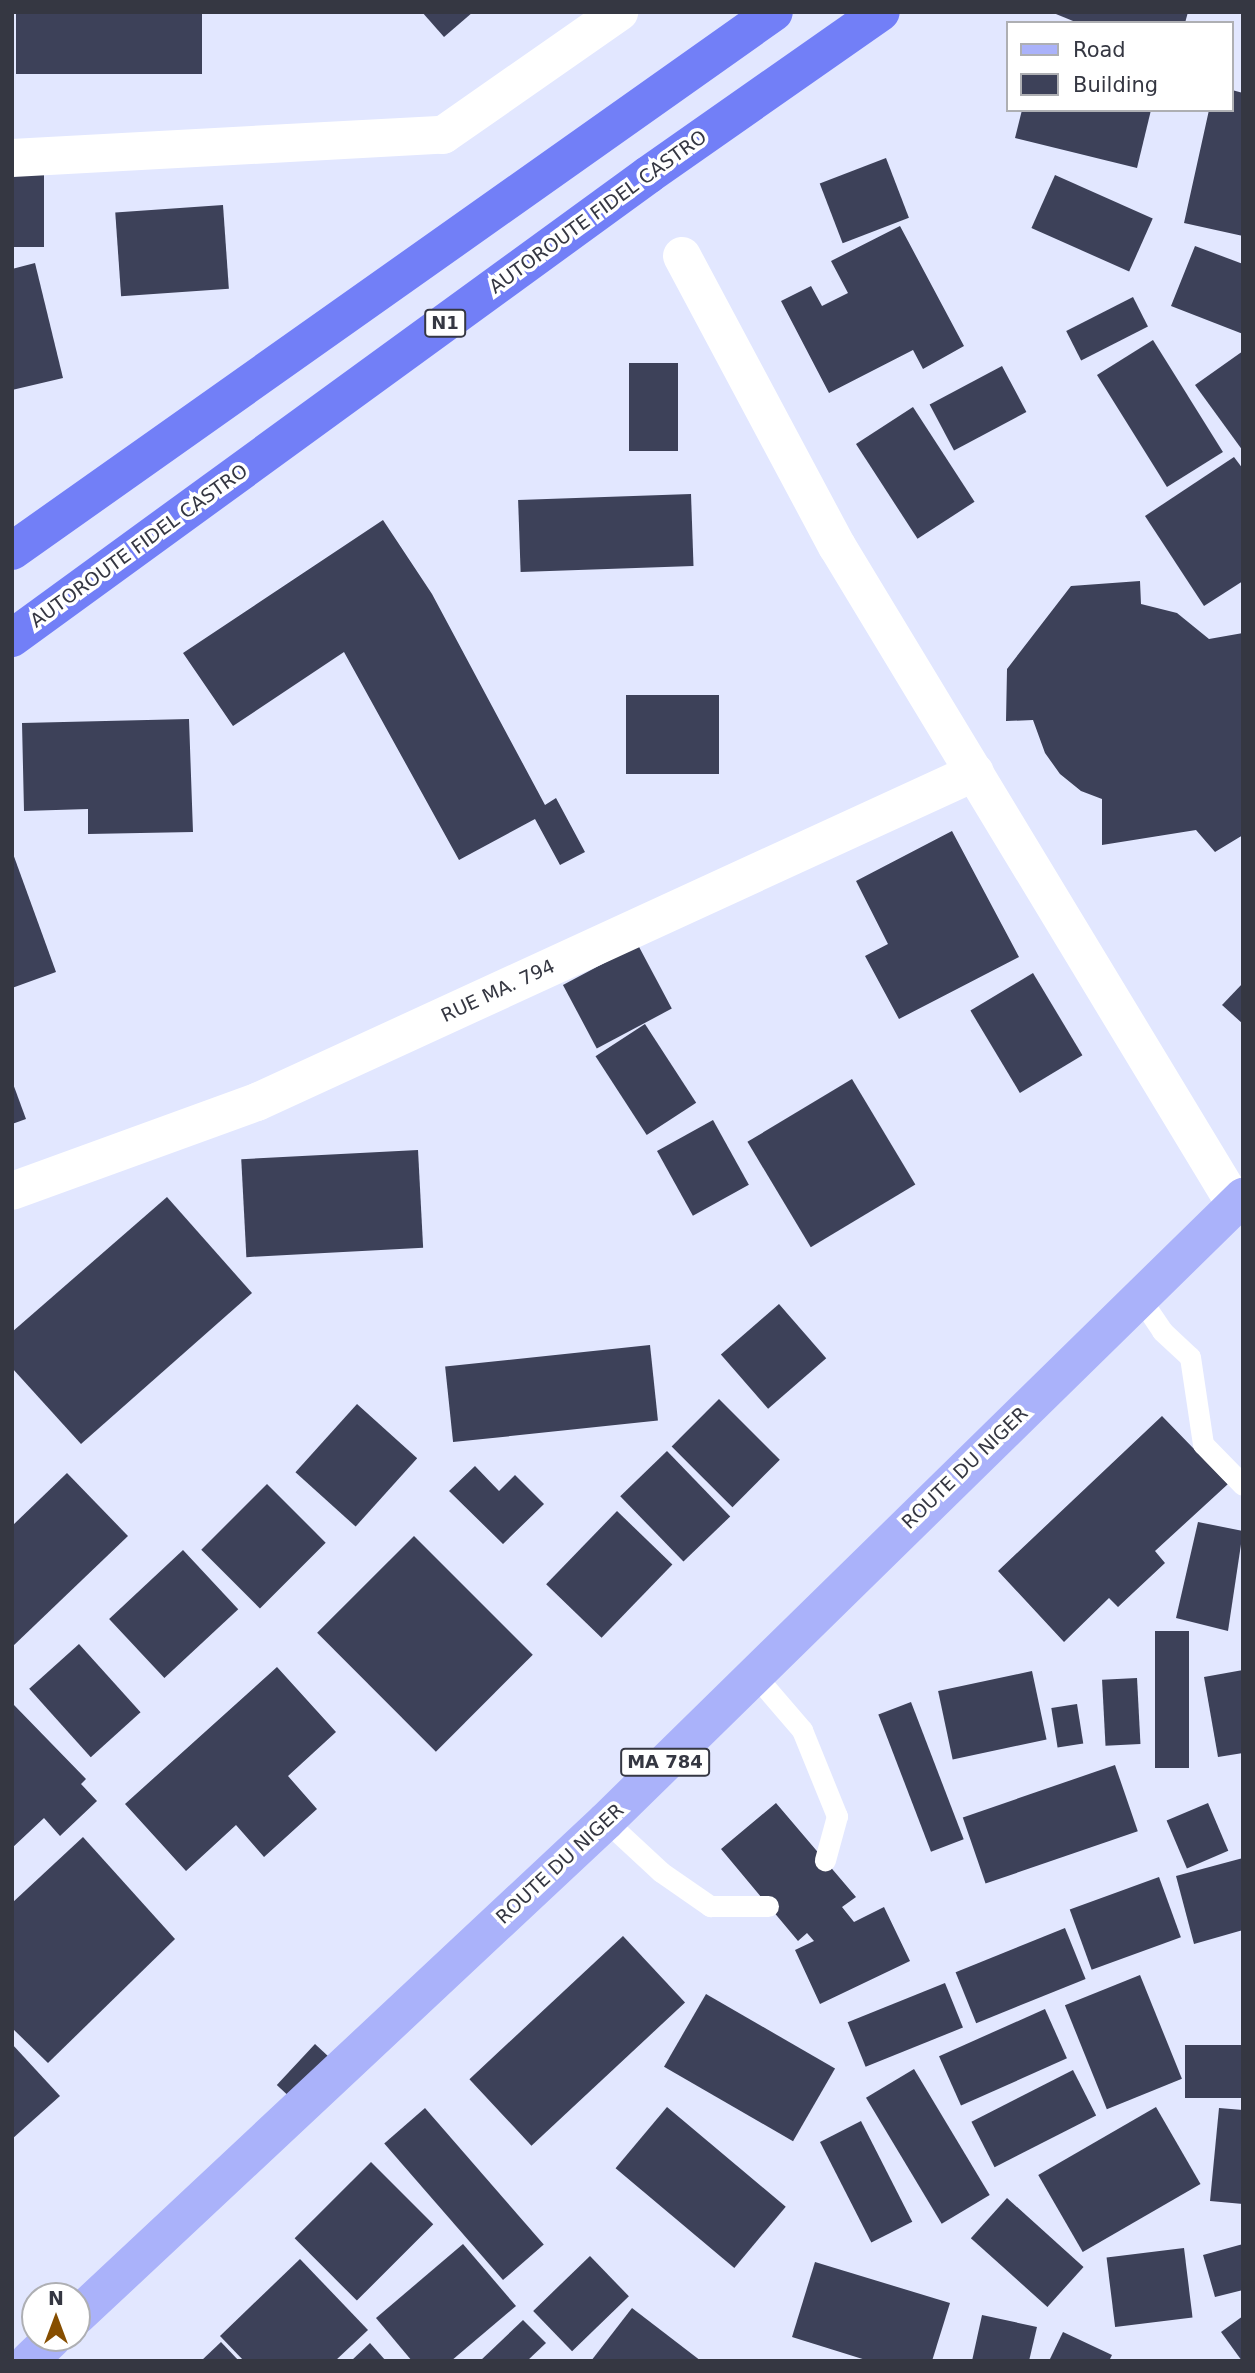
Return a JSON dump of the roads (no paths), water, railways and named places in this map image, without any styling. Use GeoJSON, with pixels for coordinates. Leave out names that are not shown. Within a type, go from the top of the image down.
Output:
{"type":"FeatureCollection","features":[{"type":"Feature","properties":{"kind":"highway"},"geometry":{"type":"LineString","coordinates":[[12,551],[774,12]]}},
{"type":"Feature","properties":{"kind":"highway","name":"AUTOROUTE FIDEL CASTRO"},"geometry":{"type":"LineString","coordinates":[[12,638],[636,183],[881,12]]}},
{"type":"Feature","properties":{"kind":"main road","name":"ROUTE DU NIGER"},"geometry":{"type":"LineString","coordinates":[[91,2303],[606,1821],[1239,1200]]}},
{"type":"Feature","properties":{"kind":"street"},"geometry":{"type":"LineString","coordinates":[[12,158],[443,135],[619,12]]}},
{"type":"Feature","properties":{"kind":"street"},"geometry":{"type":"LineString","coordinates":[[682,256],[838,545],[1239,1200]]}},
{"type":"Feature","properties":{"kind":"street","name":"RUE MA. 794"},"geometry":{"type":"LineString","coordinates":[[12,1191],[257,1102],[975,772]]}},
{"type":"Feature","properties":{"kind":"lane"},"geometry":{"type":"LineString","coordinates":[[1140,1298],[1162,1331],[1190,1357],[1203,1444],[1243,1485]]}},
{"type":"Feature","properties":{"kind":"lane"},"geometry":{"type":"LineString","coordinates":[[754,1674],[802,1730],[838,1816],[825,1860]]}},
{"type":"Feature","properties":{"kind":"lane"},"geometry":{"type":"LineString","coordinates":[[606,1821],[661,1872],[710,1906],[768,1906]]}}]}
